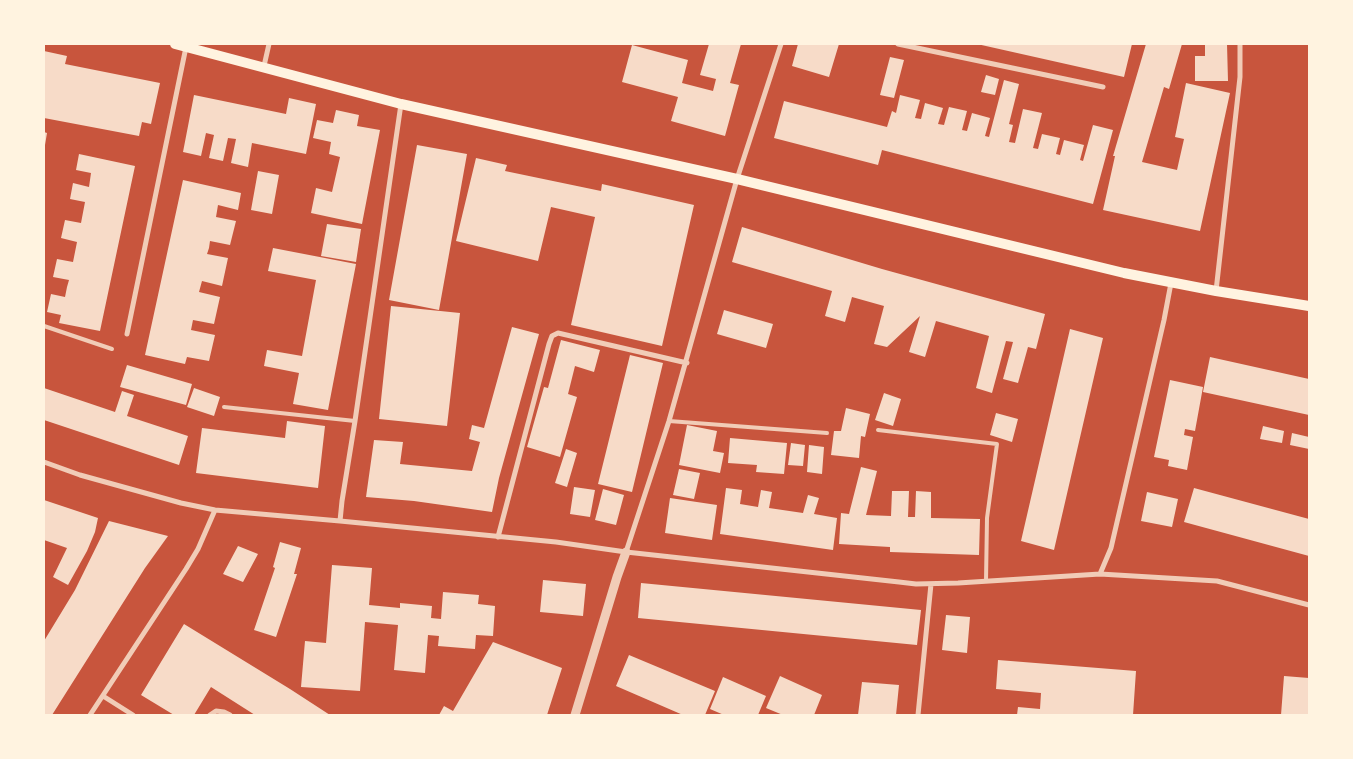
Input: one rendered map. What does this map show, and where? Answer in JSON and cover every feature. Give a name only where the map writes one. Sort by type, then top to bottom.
[{"type":"main road","points":[[181,45],[401,104],[737,179],[1171,284],[1309,306]]},
{"type":"street","points":[[264,66],[269,44]]},
{"type":"street","points":[[575,715],[617,578],[687,363],[737,179],[781,44]]},
{"type":"street","points":[[898,44],[1103,87]]},
{"type":"street","points":[[1216,291],[1240,77],[1240,44]]},
{"type":"street","points":[[127,334],[181,45]]},
{"type":"street","points":[[340,521],[401,104]]},
{"type":"street","points":[[1100,574],[1111,548],[1171,284]]},
{"type":"street","points":[[498,537],[548,344],[552,336],[558,333],[687,363]]},
{"type":"street","points":[[44,462],[80,475],[181,503],[215,510],[556,542],[626,552],[899,582],[931,584],[1100,574],[1216,581],[1309,605]]},
{"type":"street","points":[[90,715],[198,549],[215,510]]},
{"type":"street","points":[[918,715],[931,584]]},
{"type":"street","points":[[103,696],[133,715]]},
{"type":"street","points":[[210,715],[216,711],[230,715]]},
{"type":"lane","points":[[44,326],[112,349]]},
{"type":"lane","points":[[224,407],[355,421]]},
{"type":"lane","points":[[669,421],[827,433]]},
{"type":"lane","points":[[878,430],[996,444],[987,518],[986,581]]},
{"type":"building","points":[[709,44],[741,44],[730,83],[739,85],[725,136],[671,121],[678,97],[622,82],[632,45],[688,60],[682,83],[713,91],[716,79],[700,75]]},
{"type":"building","points":[[798,44],[839,44],[829,77],[792,66]]},
{"type":"building","points":[[977,44],[1132,44],[1124,77]]},
{"type":"building","points":[[1146,44],[1182,44],[1169,89],[1164,87],[1142,162],[1177,170],[1184,139],[1175,137],[1186,83],[1230,93],[1200,231],[1103,210],[1115,156],[1113,156]]},
{"type":"building","points":[[1205,44],[1227,44],[1228,81],[1195,81],[1195,56],[1205,56]]},
{"type":"building","points":[[44,51],[67,56],[65,64],[160,83],[151,124],[142,122],[139,136],[44,118]]},
{"type":"building","points":[[890,57],[904,60],[894,98],[880,95]]},
{"type":"building","points":[[986,75],[999,79],[995,95],[981,92]]},
{"type":"building","points":[[1004,80],[1019,84],[1009,124],[1013,125],[1009,142],[1015,143],[1023,109],[1042,113],[1033,148],[1038,149],[1042,134],[1060,138],[1056,154],[1060,155],[1064,140],[1084,145],[1080,160],[1083,161],[1093,125],[1113,130],[1093,204],[882,150],[878,165],[774,138],[784,101],[887,127],[892,111],[896,113],[900,95],[920,100],[915,118],[921,119],[925,103],[943,108],[938,124],[944,125],[949,107],[967,111],[962,130],[967,131],[972,113],[990,118],[985,136],[989,137]]},
{"type":"building","points":[[194,95],[286,114],[289,98],[316,104],[306,154],[252,143],[248,167],[231,163],[236,139],[228,138],[223,161],[209,158],[214,135],[206,133],[201,156],[183,152]]},
{"type":"building","points":[[336,110],[359,115],[357,126],[380,130],[362,224],[311,213],[316,188],[332,192],[340,157],[329,154],[331,142],[313,138],[317,120],[333,123]]},
{"type":"building","points":[[44,132],[47,133],[45,145],[44,145]]},
{"type":"building","points":[[417,145],[467,154],[439,310],[389,300]]},
{"type":"building","points":[[79,154],[135,166],[100,331],[59,323],[61,315],[47,312],[51,294],[65,297],[69,280],[53,277],[57,259],[73,262],[77,242],[61,238],[65,220],[81,223],[85,202],[70,199],[73,183],[89,187],[91,173],[76,170]]},
{"type":"building","points":[[476,158],[507,165],[505,171],[601,191],[602,184],[694,205],[662,346],[571,325],[595,217],[551,207],[538,261],[456,241]]},
{"type":"building","points":[[258,171],[279,175],[272,214],[251,210]]},
{"type":"building","points":[[183,180],[241,193],[238,210],[218,205],[216,217],[236,221],[230,245],[210,241],[207,254],[228,258],[222,286],[202,281],[199,292],[220,297],[214,324],[193,320],[191,330],[215,335],[209,361],[187,357],[185,364],[145,355]]},
{"type":"building","points":[[327,224],[361,229],[356,262],[321,256]]},
{"type":"building","points":[[742,227],[882,269],[1045,314],[1036,349],[1028,347],[1018,383],[1003,379],[1013,342],[1006,341],[992,393],[976,388],[989,336],[936,321],[925,357],[909,352],[920,316],[887,347],[874,344],[884,306],[852,297],[845,322],[825,316],[832,291],[732,262]]},
{"type":"building","points":[[273,248],[356,264],[328,410],[293,404],[299,373],[264,366],[267,350],[302,356],[316,280],[268,271]]},
{"type":"building","points":[[391,306],[460,313],[447,426],[379,419]]},
{"type":"building","points":[[724,310],[773,324],[766,348],[717,334]]},
{"type":"building","points":[[512,327],[539,334],[499,478],[492,512],[414,501],[366,497],[374,440],[403,442],[400,464],[472,471],[480,442],[469,439],[472,425],[484,428]]},
{"type":"building","points":[[1070,329],[1103,338],[1054,550],[1021,541]]},
{"type":"building","points":[[561,340],[600,350],[594,372],[575,366],[568,394],[577,397],[560,457],[527,447],[544,387],[548,388]]},
{"type":"building","points":[[630,355],[663,363],[632,492],[598,484]]},
{"type":"building","points":[[1210,357],[1309,379],[1309,415],[1203,392]]},
{"type":"building","points":[[127,365],[192,384],[186,405],[120,387]]},
{"type":"building","points":[[1170,380],[1203,387],[1195,431],[1185,429],[1184,435],[1193,437],[1187,470],[1168,466],[1169,460],[1154,457]]},
{"type":"building","points":[[44,388],[115,412],[122,391],[134,395],[127,416],[188,436],[179,465],[44,420]]},
{"type":"building","points":[[194,388],[220,397],[214,416],[187,407]]},
{"type":"building","points":[[884,393],[901,399],[893,426],[875,420]]},
{"type":"building","points":[[846,408],[870,414],[865,437],[861,436],[859,458],[831,455],[834,431],[841,431]]},
{"type":"building","points":[[996,413],[1018,419],[1012,442],[990,435]]},
{"type":"building","points":[[287,421],[325,426],[318,488],[196,473],[202,428],[285,438]]},
{"type":"building","points":[[687,425],[717,431],[713,451],[724,453],[720,473],[679,465]]},
{"type":"building","points":[[1263,426],[1284,431],[1282,443],[1260,439]]},
{"type":"building","points":[[1292,433],[1309,437],[1309,449],[1290,445]]},
{"type":"building","points":[[730,438],[787,443],[784,474],[756,472],[757,465],[728,463]]},
{"type":"building","points":[[791,443],[805,445],[803,466],[788,465]]},
{"type":"building","points":[[809,445],[824,447],[822,474],[807,472]]},
{"type":"building","points":[[566,449],[577,453],[567,487],[555,483]]},
{"type":"building","points":[[861,467],[877,471],[866,515],[891,516],[892,491],[909,491],[908,517],[915,517],[916,491],[931,492],[931,518],[980,519],[979,555],[890,552],[890,547],[839,544],[841,513],[849,514]]},
{"type":"building","points":[[679,469],[700,473],[694,499],[673,495]]},
{"type":"building","points":[[574,487],[595,490],[590,517],[570,514]]},
{"type":"building","points":[[726,488],[742,490],[740,504],[758,507],[761,490],[772,492],[769,508],[803,513],[808,495],[819,498],[814,514],[837,518],[833,550],[720,534]]},
{"type":"building","points":[[1194,488],[1309,519],[1309,556],[1184,522]]},
{"type":"building","points":[[603,489],[624,495],[616,525],[595,520]]},
{"type":"building","points":[[1147,492],[1178,499],[1172,527],[1141,521]]},
{"type":"building","points":[[670,498],[717,505],[712,540],[665,533]]},
{"type":"building","points":[[44,500],[98,518],[95,532],[87,551],[68,585],[53,577],[67,548],[44,540]]},
{"type":"building","points":[[109,521],[168,536],[145,568],[52,715],[44,715],[44,641],[75,590]]},
{"type":"building","points":[[280,542],[301,548],[294,574],[297,574],[276,637],[254,630],[275,568],[273,567]]},
{"type":"building","points":[[238,546],[258,554],[243,582],[223,574]]},
{"type":"building","points":[[332,565],[372,568],[369,605],[400,608],[400,603],[432,606],[431,618],[441,619],[443,592],[479,595],[478,604],[495,606],[493,636],[476,635],[475,649],[438,646],[439,636],[428,635],[425,673],[394,670],[398,625],[365,622],[360,691],[301,687],[305,641],[326,643]]},
{"type":"building","points":[[543,580],[586,584],[583,616],[540,612]]},
{"type":"building","points":[[641,583],[921,610],[917,645],[638,618]]},
{"type":"building","points":[[946,615],[970,617],[967,653],[942,650]]},
{"type":"building","points":[[184,624],[330,715],[255,715],[211,687],[194,715],[174,715],[141,695]]},
{"type":"building","points":[[493,642],[562,668],[547,715],[439,715],[444,706],[453,711]]},
{"type":"building","points":[[629,655],[715,691],[705,715],[683,715],[616,686]]},
{"type":"building","points":[[998,660],[1136,671],[1133,715],[1017,715],[1018,707],[1040,709],[1041,693],[996,689]]},
{"type":"building","points":[[780,676],[822,695],[814,715],[783,715],[766,708]]},
{"type":"building","points":[[1284,676],[1309,678],[1309,715],[1281,715]]},
{"type":"building","points":[[723,677],[766,696],[758,715],[724,715],[710,709]]},
{"type":"building","points":[[862,682],[899,685],[896,715],[858,715]]}]
